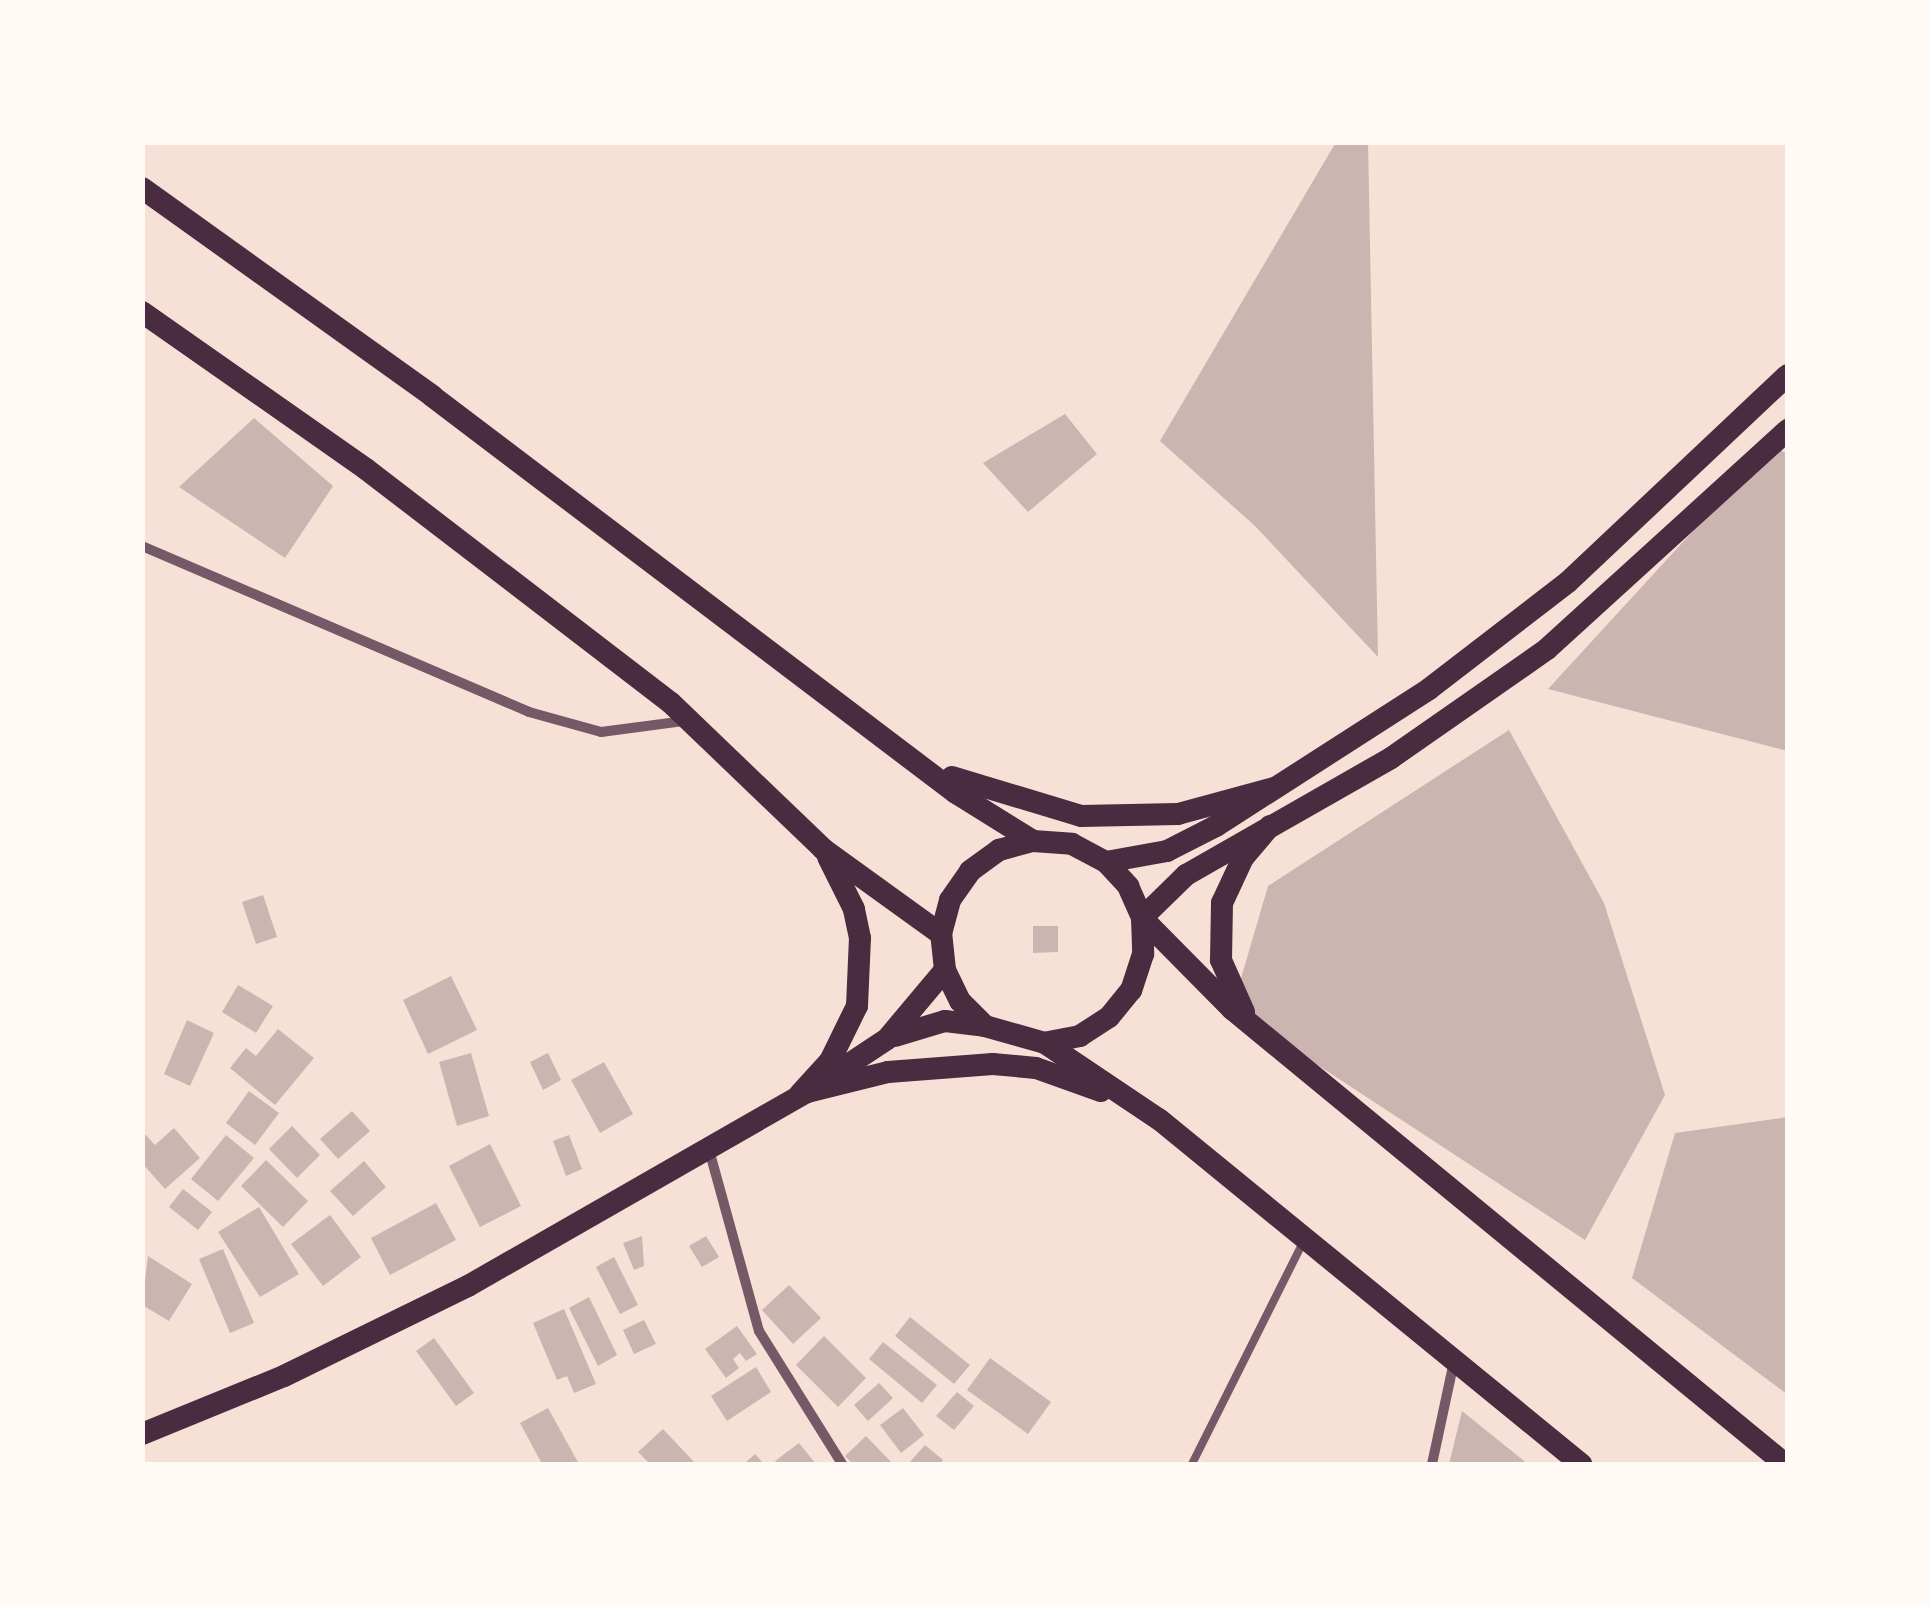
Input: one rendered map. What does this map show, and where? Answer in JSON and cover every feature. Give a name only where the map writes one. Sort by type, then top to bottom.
[{"type":"main road","points":[[142,188],[432,396],[902,752],[1032,840]]},
{"type":"main road","points":[[142,312],[366,470],[690,720],[823,849],[941,934]]},
{"type":"main road","points":[[1106,862],[1167,851],[1274,788],[1428,688],[1542,603],[1788,376]]},
{"type":"main road","points":[[1045,1044],[1080,1036],[1109,1018],[1131,990],[1143,954],[1142,918],[1186,875],[1390,758],[1547,649],[1788,430]]},
{"type":"main road","points":[[902,752],[988,792],[1081,816],[1178,814],[1274,788]]},
{"type":"main road","points":[[1254,1028],[1221,960],[1222,903],[1243,858],[1270,826]]},
{"type":"main road","points":[[985,1026],[960,1001],[945,970],[941,934],[950,900],[970,871],[998,850],[1032,840],[1072,844],[1106,862],[1128,886],[1142,918],[1254,1028],[1784,1464]]},
{"type":"main road","points":[[802,1095],[846,1035],[861,972],[854,909],[823,849]]},
{"type":"main road","points":[[887,1039],[945,970]]},
{"type":"main road","points":[[142,1434],[284,1376],[468,1286],[708,1145],[802,1095],[887,1039],[945,1021],[985,1026],[1045,1044],[1182,1137],[1581,1464]]},
{"type":"main road","points":[[802,1095],[938,1066],[1036,1068],[1082,1082],[1182,1137]]},
{"type":"street","points":[[142,546],[529,712],[602,732],[690,720]]},
{"type":"street","points":[[708,1145],[759,1331],[842,1464]]},
{"type":"street","points":[[1432,1464],[1454,1360]]},
{"type":"lane","points":[[1192,1464],[1306,1236]]},
{"type":"building","points":[[1336,142],[1368,142],[1378,657],[1255,526],[1160,441]]},
{"type":"building","points":[[1065,414],[1097,454],[1028,512],[983,463]]},
{"type":"building","points":[[254,418],[333,486],[285,558],[179,487]]},
{"type":"building","points":[[1771,446],[1788,454],[1788,751],[1548,689]]},
{"type":"building","points":[[1509,730],[1604,903],[1665,1095],[1585,1240],[1232,1009],[1268,886]]},
{"type":"building","points":[[263,895],[277,937],[256,944],[242,902]]},
{"type":"building","points":[[1033,926],[1058,926],[1058,952],[1033,953]]},
{"type":"building","points":[[451,976],[477,1030],[428,1054],[403,1000]]},
{"type":"building","points":[[238,985],[273,1006],[256,1033],[222,1012]]},
{"type":"building","points":[[187,1020],[214,1033],[190,1086],[164,1074]]},
{"type":"building","points":[[278,1029],[314,1058],[275,1105],[230,1068],[246,1048],[256,1056]]},
{"type":"building","points":[[471,1053],[489,1116],[457,1126],[439,1062]]},
{"type":"building","points":[[548,1053],[561,1080],[543,1090],[530,1062]]},
{"type":"building","points":[[604,1062],[633,1114],[600,1133],[571,1080]]},
{"type":"building","points":[[249,1091],[279,1113],[255,1145],[226,1123]]},
{"type":"building","points":[[352,1111],[370,1131],[338,1159],[320,1139]]},
{"type":"building","points":[[1788,1117],[1788,1395],[1632,1278],[1675,1133]]},
{"type":"building","points":[[292,1126],[320,1155],[297,1178],[269,1149]]},
{"type":"building","points":[[174,1128],[200,1158],[165,1189],[142,1163],[142,1131],[155,1145]]},
{"type":"building","points":[[226,1135],[254,1158],[218,1201],[191,1179]]},
{"type":"building","points":[[569,1135],[582,1169],[566,1176],[553,1141]]},
{"type":"building","points":[[490,1144],[521,1206],[480,1227],[449,1166]]},
{"type":"building","points":[[266,1160],[308,1201],[283,1227],[241,1186]]},
{"type":"building","points":[[364,1161],[386,1187],[353,1216],[330,1191]]},
{"type":"building","points":[[183,1189],[212,1212],[198,1230],[169,1207]]},
{"type":"building","points":[[436,1203],[456,1240],[390,1275],[371,1238]]},
{"type":"building","points":[[259,1207],[299,1274],[260,1297],[218,1232]]},
{"type":"building","points":[[330,1215],[361,1257],[323,1286],[291,1244]]},
{"type":"building","points":[[642,1236],[644,1266],[634,1270],[623,1243]]},
{"type":"building","points":[[706,1236],[719,1257],[702,1267],[689,1246]]},
{"type":"building","points":[[223,1249],[254,1323],[230,1333],[199,1259]]},
{"type":"building","points":[[148,1256],[192,1284],[169,1321],[142,1305]]},
{"type":"building","points":[[614,1257],[638,1305],[620,1314],[596,1267]]},
{"type":"building","points":[[789,1285],[821,1318],[793,1344],[762,1310]]},
{"type":"building","points":[[589,1297],[617,1355],[598,1366],[569,1308]]},
{"type":"building","points":[[564,1309],[596,1384],[574,1393],[567,1376],[557,1380],[533,1323]]},
{"type":"building","points":[[910,1317],[970,1365],[954,1384],[895,1336]]},
{"type":"building","points":[[644,1320],[656,1344],[634,1354],[623,1330]]},
{"type":"building","points":[[737,1326],[757,1354],[746,1361],[740,1353],[733,1359],[739,1368],[726,1378],[705,1349]]},
{"type":"building","points":[[824,1336],[866,1378],[838,1407],[796,1365]]},
{"type":"building","points":[[434,1338],[474,1393],[456,1406],[416,1351]]},
{"type":"building","points":[[883,1342],[937,1385],[922,1403],[869,1359]]},
{"type":"building","points":[[990,1358],[1051,1402],[1028,1434],[967,1390]]},
{"type":"building","points":[[756,1367],[771,1392],[727,1421],[711,1396]]},
{"type":"building","points":[[879,1383],[893,1398],[868,1421],[854,1405]]},
{"type":"building","points":[[957,1392],[974,1406],[954,1430],[936,1416]]},
{"type":"building","points":[[548,1408],[579,1464],[542,1464],[520,1423]]},
{"type":"building","points":[[903,1408],[924,1435],[901,1453],[880,1425]]},
{"type":"building","points":[[1462,1411],[1528,1464],[1449,1464]]},
{"type":"building","points":[[663,1429],[696,1464],[650,1464],[638,1452]]},
{"type":"building","points":[[866,1436],[893,1464],[853,1464],[845,1456]]},
{"type":"building","points":[[799,1443],[816,1464],[777,1464],[775,1461]]},
{"type":"building","points":[[925,1445],[943,1460],[940,1464],[909,1463]]},
{"type":"building","points":[[755,1454],[764,1464],[744,1464]]}]
